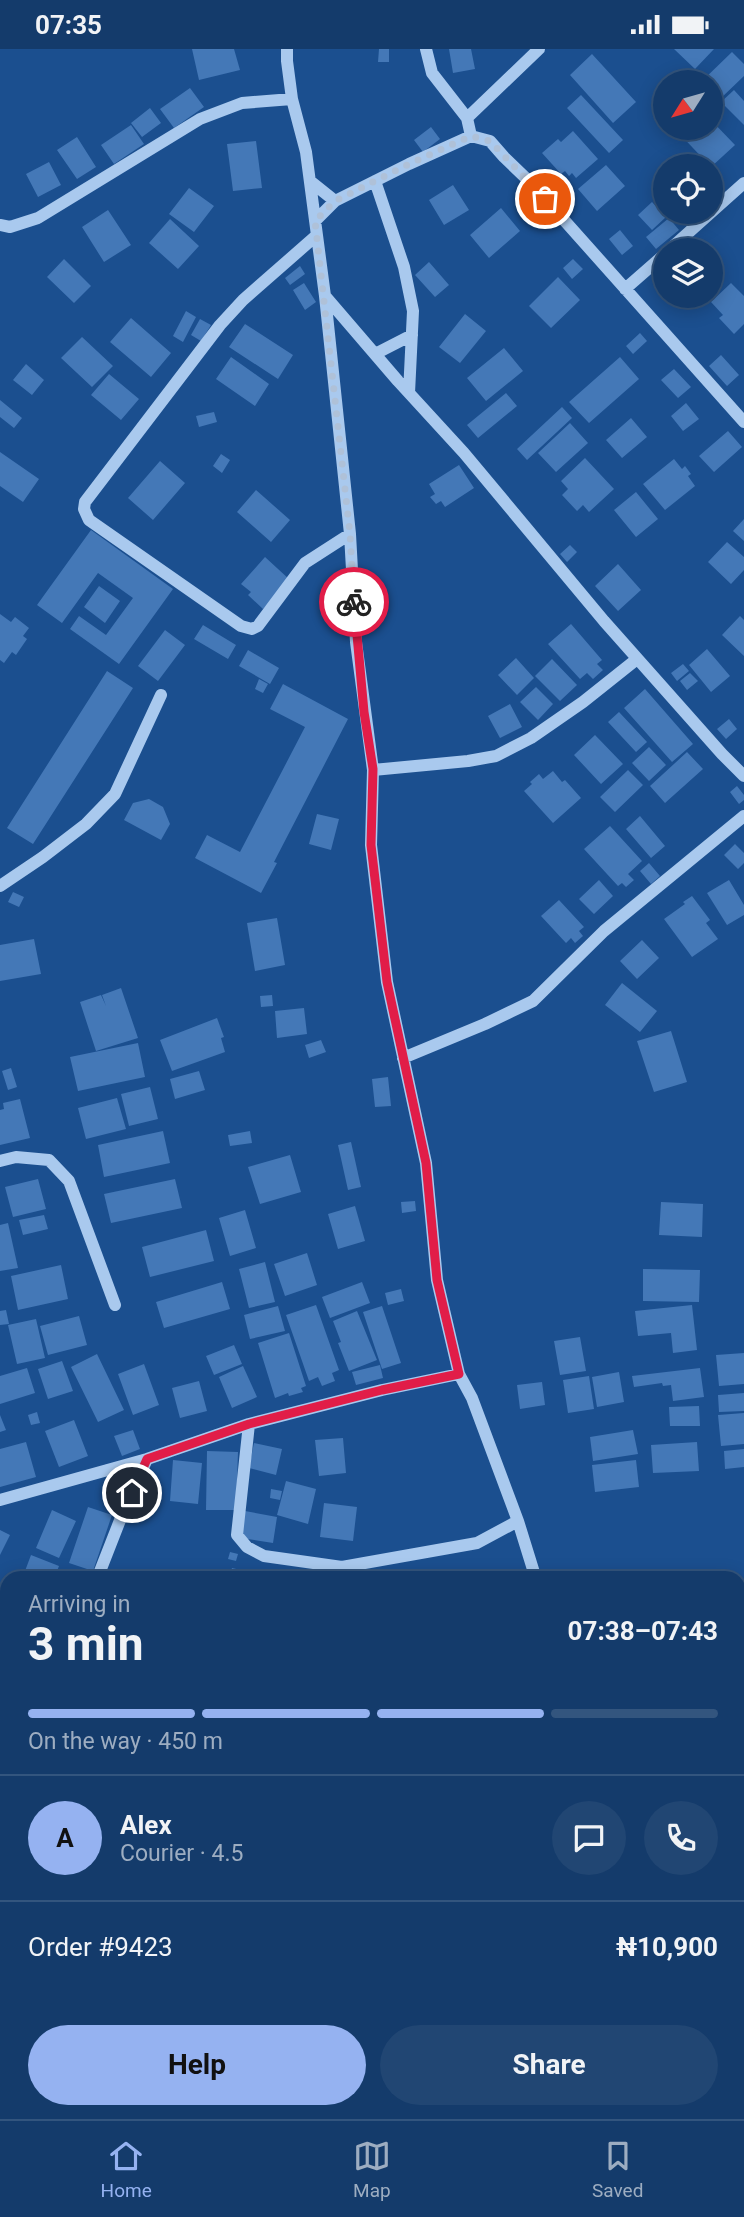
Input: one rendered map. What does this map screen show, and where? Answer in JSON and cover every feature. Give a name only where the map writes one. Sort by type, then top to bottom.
[{"type":"street","points":[[287,49],[292,99],[306,152],[310,181],[350,534],[356,642],[373,769],[371,845],[387,982],[426,1163],[437,1280],[459,1374],[472,1398],[518,1521],[534,1571]]},
{"type":"street","points":[[426,49],[432,73],[467,118],[471,136]]},
{"type":"street","points":[[467,118],[540,49]]},
{"type":"street","points":[[0,225],[10,227],[38,218],[200,119],[242,103],[292,99]]},
{"type":"street","points":[[315,221],[335,201],[471,136],[490,141],[531,183],[744,422]]},
{"type":"street","points":[[310,181],[335,201]]},
{"type":"street","points":[[375,181],[404,267],[413,311],[409,393]]},
{"type":"street","points":[[683,238],[744,183]]},
{"type":"street","points":[[317,236],[243,300],[220,325],[85,502],[84,509],[89,520],[241,627],[252,629],[258,626],[305,563],[350,534]]},
{"type":"street","points":[[625,289],[653,264]]},
{"type":"street","points":[[324,296],[464,453],[637,659],[744,776]]},
{"type":"street","points":[[375,354],[412,335]]},
{"type":"street","points":[[373,769],[496,756],[531,738],[562,717],[637,659]]},
{"type":"street","points":[[0,886],[86,824],[115,794],[161,695]]},
{"type":"street","points":[[403,1058],[533,1001],[604,931],[744,816]]},
{"type":"street","points":[[0,1161],[16,1157],[49,1160],[69,1181],[115,1305]]},
{"type":"street","points":[[0,1500],[147,1459],[249,1424],[382,1390],[459,1374]]},
{"type":"street","points":[[249,1424],[237,1535],[247,1547],[264,1556],[342,1567],[477,1543],[518,1521]]},
{"type":"street","points":[[100,1571],[147,1459]]},
{"type":"building","points":[[192,49],[234,49],[240,70],[199,80]]},
{"type":"building","points":[[379,49],[389,49],[389,62],[378,62]]},
{"type":"building","points":[[449,49],[471,49],[475,69],[453,73]]},
{"type":"building","points":[[674,49],[714,49],[695,69]]},
{"type":"building","points":[[732,52],[744,64],[744,76],[723,96],[723,70],[713,70]]},
{"type":"building","points":[[592,54],[636,102],[613,123],[570,75]]},
{"type":"building","points":[[190,88],[204,107],[174,128],[160,109]]},
{"type":"building","points":[[734,90],[744,101],[744,125],[723,104],[723,100]]},
{"type":"building","points":[[581,95],[623,140],[609,153],[567,108]]},
{"type":"building","points":[[150,108],[161,123],[142,137],[131,123]]},
{"type":"building","points":[[131,125],[144,144],[114,164],[101,145]]},
{"type":"building","points":[[431,127],[440,139],[423,152],[414,140]]},
{"type":"building","points":[[573,131],[598,159],[576,178],[565,171],[561,174],[542,153],[558,139],[561,142]]},
{"type":"building","points":[[723,133],[735,145],[723,156],[699,154],[685,140],[723,140]]},
{"type":"building","points":[[77,137],[96,167],[77,179],[57,150]]},
{"type":"building","points":[[256,141],[262,188],[233,191],[227,144]]},
{"type":"building","points":[[49,162],[61,185],[38,197],[26,174]]},
{"type":"building","points":[[606,165],[625,186],[597,211],[578,189]]},
{"type":"building","points":[[453,185],[469,210],[444,225],[429,200]]},
{"type":"building","points":[[189,188],[214,206],[194,232],[169,214]]},
{"type":"building","points":[[652,202],[653,224],[658,224],[652,230],[638,215]]},
{"type":"building","points":[[501,208],[520,231],[489,258],[470,235]]},
{"type":"building","points":[[108,210],[131,245],[104,262],[82,227]]},
{"type":"building","points":[[170,219],[199,246],[178,269],[149,243]]},
{"type":"building","points":[[662,224],[674,224],[679,230],[669,238],[653,238],[653,245],[646,237]]},
{"type":"building","points":[[620,230],[633,246],[622,255],[609,239]]},
{"type":"building","points":[[64,259],[91,286],[74,303],[47,277]]},
{"type":"building","points":[[573,259],[583,269],[572,279],[563,268]]},
{"type":"building","points":[[429,262],[449,285],[435,297],[415,275]]},
{"type":"building","points":[[300,266],[305,274],[290,285],[285,278]]},
{"type":"building","points":[[558,277],[580,300],[551,328],[529,306]]},
{"type":"building","points":[[304,283],[316,302],[305,310],[293,290]]},
{"type":"building","points":[[731,283],[744,296],[744,324],[734,334],[719,318],[723,315],[717,308],[723,308],[723,291]]},
{"type":"building","points":[[186,311],[196,317],[183,342],[173,336]]},
{"type":"building","points":[[465,314],[486,331],[460,363],[439,347]]},
{"type":"building","points":[[131,318],[171,353],[151,377],[110,342]]},
{"type":"building","points":[[200,319],[211,325],[201,341],[191,335]]},
{"type":"building","points":[[245,324],[293,355],[278,379],[229,347]]},
{"type":"building","points":[[640,333],[647,341],[633,354],[626,346]]},
{"type":"building","points":[[82,337],[113,366],[92,387],[61,358]]},
{"type":"building","points":[[504,348],[523,371],[486,401],[467,378]]},
{"type":"building","points":[[721,355],[739,375],[727,386],[709,366]]},
{"type":"building","points":[[231,357],[269,384],[255,406],[216,379]]},
{"type":"building","points":[[620,357],[639,379],[589,423],[569,402]]},
{"type":"building","points":[[26,364],[44,380],[32,395],[13,380]]},
{"type":"building","points":[[674,369],[691,387],[678,398],[661,380]]},
{"type":"building","points":[[109,374],[139,399],[121,420],[91,395]]},
{"type":"building","points":[[506,393],[517,406],[478,438],[467,425]]},
{"type":"building","points":[[0,400],[22,418],[14,428],[0,417]]},
{"type":"building","points":[[686,403],[699,419],[683,431],[671,416]]},
{"type":"building","points":[[562,407],[572,418],[527,460],[517,449]]},
{"type":"building","points":[[214,412],[217,422],[199,427],[196,416]]},
{"type":"building","points":[[631,418],[647,437],[622,458],[606,440]]},
{"type":"building","points":[[570,423],[588,443],[556,472],[538,453]]},
{"type":"building","points":[[728,431],[742,447],[714,472],[699,456]]},
{"type":"building","points":[[0,452],[39,479],[23,502],[0,486]]},
{"type":"building","points":[[221,454],[230,460],[222,473],[213,466]]},
{"type":"building","points":[[585,458],[614,489],[589,512],[583,505],[577,511],[562,495],[568,489],[561,481]]},
{"type":"building","points":[[674,459],[682,469],[685,466],[695,486],[665,510],[643,484]]},
{"type":"building","points":[[160,461],[185,483],[153,520],[128,498]]},
{"type":"building","points":[[459,465],[474,488],[445,507],[441,501],[436,504],[430,497],[435,494],[429,484]]},
{"type":"building","points":[[256,490],[290,520],[271,542],[237,512]]},
{"type":"building","points":[[636,492],[658,519],[636,537],[614,510]]},
{"type":"building","points":[[744,519],[744,541],[733,531]]},
{"type":"building","points":[[91,530],[173,589],[119,664],[70,629],[79,616],[106,635],[133,598],[98,573],[62,623],[37,605]]},
{"type":"building","points":[[727,542],[744,557],[744,570],[731,584],[708,562]]},
{"type":"building","points":[[570,545],[577,552],[567,562],[560,554]]},
{"type":"building","points":[[265,557],[290,580],[263,609],[248,595],[251,592],[241,584]]},
{"type":"building","points":[[618,564],[641,590],[618,611],[595,586]]},
{"type":"building","points":[[99,586],[120,601],[105,623],[84,607]]},
{"type":"building","points":[[0,614],[11,622],[15,617],[29,628],[23,636],[27,639],[16,655],[12,652],[4,663],[0,660]]},
{"type":"building","points":[[740,616],[744,620],[744,656],[722,635]]},
{"type":"building","points":[[571,624],[602,660],[597,664],[603,670],[593,679],[587,673],[580,679],[548,644]]},
{"type":"building","points":[[203,625],[236,645],[228,659],[194,639]]},
{"type":"building","points":[[165,630],[185,645],[158,681],[138,666]]},
{"type":"building","points":[[707,649],[730,676],[711,692],[689,665]]},
{"type":"building","points":[[248,650],[279,668],[270,684],[239,666]]},
{"type":"building","points":[[516,658],[534,678],[517,695],[498,675]]},
{"type":"building","points":[[552,659],[577,685],[560,701],[535,676]]},
{"type":"building","points":[[683,664],[689,671],[677,681],[671,673]]},
{"type":"building","points":[[107,671],[133,688],[33,844],[7,828]]},
{"type":"building","points":[[690,673],[698,681],[687,690],[680,681]]},
{"type":"building","points":[[259,679],[268,684],[263,693],[255,689]]},
{"type":"building","points":[[283,684],[348,719],[274,862],[277,863],[261,893],[195,858],[207,835],[240,852],[305,727],[270,709]]},
{"type":"building","points":[[536,687],[553,704],[538,720],[520,702]]},
{"type":"building","points":[[645,689],[693,744],[672,762],[624,708]]},
{"type":"building","points":[[510,704],[522,727],[500,738],[488,716]]},
{"type":"building","points":[[619,712],[647,742],[636,752],[608,722]]},
{"type":"building","points":[[729,719],[737,729],[726,739],[717,729]]},
{"type":"building","points":[[595,735],[623,764],[601,784],[574,755]]},
{"type":"building","points":[[649,747],[666,765],[649,781],[632,763]]},
{"type":"building","points":[[687,752],[703,769],[665,803],[650,786]]},
{"type":"building","points":[[628,770],[643,785],[615,812],[600,797]]},
{"type":"building","points":[[553,771],[581,798],[553,823],[524,791],[539,774],[543,779]]},
{"type":"building","points":[[737,786],[744,795],[744,800],[739,804],[730,792]]},
{"type":"building","points":[[149,799],[163,807],[170,824],[161,840],[124,820],[133,803]]},
{"type":"building","points":[[317,814],[339,819],[331,850],[309,844]]},
{"type":"building","points":[[640,816],[665,846],[651,858],[626,829]]},
{"type":"building","points":[[610,826],[642,861],[628,874],[634,880],[626,887],[622,883],[618,886],[584,849]]},
{"type":"building","points":[[735,844],[744,853],[744,863],[738,869],[724,855]]},
{"type":"building","points":[[649,863],[660,876],[651,884],[640,871]]},
{"type":"building","points":[[599,880],[613,896],[594,914],[579,899]]},
{"type":"building","points":[[729,880],[744,905],[744,915],[727,925],[707,893]]},
{"type":"building","points":[[13,892],[24,897],[19,907],[8,902]]},
{"type":"building","points":[[692,896],[710,920],[706,923],[718,939],[692,957],[664,919]]},
{"type":"building","points":[[559,900],[584,927],[579,931],[583,936],[575,943],[571,938],[566,943],[541,916]]},
{"type":"building","points":[[277,918],[285,965],[255,971],[247,923]]},
{"type":"building","points":[[34,939],[41,974],[0,981],[0,945]]},
{"type":"building","points":[[642,940],[659,958],[637,979],[620,961]]},
{"type":"building","points":[[622,983],[657,1011],[640,1032],[605,1005]]},
{"type":"building","points":[[121,988],[138,1038],[96,1051],[80,1002],[101,995],[106,1006],[102,995]]},
{"type":"building","points":[[272,995],[273,1006],[261,1007],[260,996]]},
{"type":"building","points":[[304,1008],[307,1034],[277,1038],[275,1011]]},
{"type":"building","points":[[217,1018],[224,1037],[221,1038],[225,1052],[172,1071],[160,1040]]},
{"type":"building","points":[[671,1031],[687,1082],[654,1092],[637,1041]]},
{"type":"building","points":[[321,1040],[326,1052],[309,1058],[305,1045]]},
{"type":"building","points":[[138,1043],[145,1077],[78,1091],[70,1057]]},
{"type":"building","points":[[11,1068],[17,1087],[8,1090],[2,1071]]},
{"type":"building","points":[[199,1071],[205,1090],[175,1099],[170,1079]]},
{"type":"building","points":[[388,1077],[391,1106],[375,1107],[372,1079]]},
{"type":"building","points":[[150,1087],[158,1119],[129,1126],[121,1094]]},
{"type":"building","points":[[117,1098],[126,1129],[86,1139],[78,1108]]},
{"type":"building","points":[[20,1099],[30,1138],[0,1145],[0,1110],[4,1109],[3,1103]]},
{"type":"building","points":[[163,1131],[170,1163],[104,1177],[98,1145]]},
{"type":"building","points":[[250,1131],[252,1143],[230,1146],[228,1135]]},
{"type":"building","points":[[351,1142],[361,1187],[348,1190],[338,1145]]},
{"type":"building","points":[[290,1155],[301,1192],[260,1204],[248,1167]]},
{"type":"building","points":[[38,1179],[46,1209],[13,1217],[5,1187]]},
{"type":"building","points":[[175,1179],[182,1208],[111,1223],[104,1194]]},
{"type":"building","points":[[415,1201],[416,1211],[402,1213],[401,1202]]},
{"type":"building","points":[[661,1202],[703,1204],[702,1237],[659,1235]]},
{"type":"building","points":[[355,1206],[365,1241],[338,1249],[328,1214]]},
{"type":"building","points":[[245,1210],[256,1248],[230,1256],[219,1218]]},
{"type":"building","points":[[44,1215],[48,1229],[23,1235],[19,1220]]},
{"type":"building","points":[[8,1223],[18,1268],[0,1271],[0,1225]]},
{"type":"building","points":[[206,1230],[214,1261],[150,1277],[142,1247]]},
{"type":"building","points":[[307,1253],[317,1285],[285,1296],[274,1264]]},
{"type":"building","points":[[265,1262],[275,1302],[249,1308],[239,1269]]},
{"type":"building","points":[[61,1265],[68,1299],[18,1310],[11,1276]]},
{"type":"building","points":[[643,1269],[700,1270],[699,1302],[643,1301]]},
{"type":"building","points":[[222,1282],[230,1309],[164,1328],[156,1302]]},
{"type":"building","points":[[362,1282],[370,1303],[330,1318],[322,1297]]},
{"type":"building","points":[[401,1289],[404,1301],[388,1305],[385,1293]]},
{"type":"building","points":[[316,1305],[339,1370],[332,1373],[335,1381],[322,1386],[318,1377],[309,1381],[286,1315]]},
{"type":"building","points":[[692,1305],[697,1350],[673,1353],[671,1333],[638,1336],[635,1311]]},
{"type":"building","points":[[278,1306],[285,1331],[250,1339],[244,1315]]},
{"type":"building","points":[[382,1306],[401,1363],[382,1369],[363,1312]]},
{"type":"building","points":[[6,1310],[9,1324],[0,1325],[0,1311]]},
{"type":"building","points":[[357,1311],[377,1360],[349,1371],[333,1321]]},
{"type":"building","points":[[79,1316],[87,1345],[48,1355],[40,1326]]},
{"type":"building","points":[[36,1319],[45,1358],[17,1364],[8,1325]]},
{"type":"building","points":[[289,1333],[306,1386],[301,1388],[303,1392],[289,1396],[288,1393],[275,1398],[258,1343]]},
{"type":"building","points":[[580,1337],[586,1371],[560,1375],[554,1341]]},
{"type":"building","points":[[234,1345],[242,1364],[214,1375],[206,1356]]},
{"type":"building","points":[[744,1353],[744,1384],[719,1386],[716,1355]]},
{"type":"building","points":[[97,1354],[124,1410],[98,1422],[71,1367]]},
{"type":"building","points":[[62,1361],[73,1391],[48,1399],[38,1369]]},
{"type":"building","points":[[144,1364],[159,1405],[133,1415],[118,1374]]},
{"type":"building","points":[[380,1365],[383,1378],[356,1385],[352,1372]]},
{"type":"building","points":[[243,1366],[257,1397],[232,1408],[219,1377]]},
{"type":"building","points":[[27,1368],[35,1393],[0,1404],[0,1376]]},
{"type":"building","points":[[700,1368],[704,1397],[673,1401],[671,1385],[663,1386],[662,1383],[634,1387],[632,1376]]},
{"type":"building","points":[[619,1372],[624,1402],[597,1407],[592,1377]]},
{"type":"building","points":[[589,1376],[594,1409],[568,1413],[563,1380]]},
{"type":"building","points":[[199,1381],[207,1411],[180,1418],[172,1388]]},
{"type":"building","points":[[542,1382],[545,1405],[520,1409],[517,1385]]},
{"type":"building","points":[[744,1393],[744,1411],[719,1412],[718,1395]]},
{"type":"building","points":[[699,1406],[700,1426],[670,1426],[669,1407]]},
{"type":"building","points":[[37,1412],[40,1423],[31,1425],[28,1415]]},
{"type":"building","points":[[744,1413],[744,1444],[721,1446],[718,1415]]},
{"type":"building","points":[[0,1415],[6,1430],[0,1432]]},
{"type":"building","points":[[74,1420],[88,1456],[59,1467],[45,1431]]},
{"type":"building","points":[[133,1430],[140,1449],[122,1456],[114,1436]]},
{"type":"building","points":[[633,1430],[638,1454],[593,1461],[590,1437]]},
{"type":"building","points":[[343,1438],[346,1473],[319,1476],[315,1440]]},
{"type":"building","points":[[26,1442],[36,1477],[0,1487],[0,1449]]},
{"type":"building","points":[[697,1442],[699,1471],[653,1473],[651,1445]]},
{"type":"building","points":[[254,1443],[282,1449],[276,1475],[249,1468]]},
{"type":"building","points":[[744,1449],[744,1467],[725,1469],[724,1451]]},
{"type":"building","points":[[207,1451],[238,1452],[236,1510],[206,1510]]},
{"type":"building","points":[[173,1460],[202,1463],[198,1504],[170,1501]]},
{"type":"building","points":[[636,1460],[639,1487],[595,1492],[592,1465]]},
{"type":"building","points":[[286,1481],[316,1489],[308,1524],[277,1515]]},
{"type":"building","points":[[271,1489],[282,1491],[280,1500],[270,1498]]},
{"type":"building","points":[[324,1503],[357,1507],[353,1541],[320,1537]]},
{"type":"building","points":[[88,1507],[112,1515],[93,1571],[69,1563]]},
{"type":"building","points":[[52,1510],[76,1521],[59,1558],[36,1548]]},
{"type":"building","points":[[245,1511],[277,1517],[273,1543],[241,1538]]},
{"type":"building","points":[[0,1530],[10,1535],[0,1555]]},
{"type":"building","points":[[230,1552],[238,1554],[236,1561],[228,1559]]},
{"type":"building","points":[[31,1555],[59,1566],[57,1571],[25,1571]]},
{"type":"way so far","points":[[354,602],[350,534],[315,221],[335,201],[471,136],[490,141],[545,199]]},
{"type":"route","points":[[132,1493],[147,1459],[249,1424],[382,1390],[459,1374],[437,1280],[426,1163],[387,982],[371,845],[373,769],[356,642],[354,602]]}]
